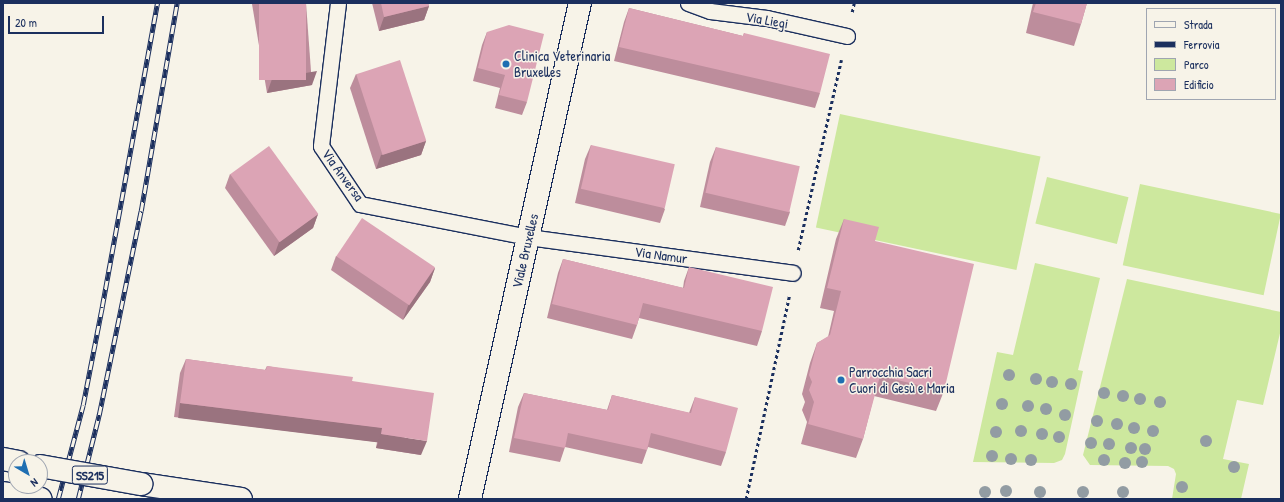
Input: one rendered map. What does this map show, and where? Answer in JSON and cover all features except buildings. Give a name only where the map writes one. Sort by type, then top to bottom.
[{"type":"street","name":"Viale Bruxelles","points":[[470,499],[580,3]]},
{"type":"street","name":"SS215","points":[[48,467],[140,484],[241,499]]},
{"type":"street","points":[[3,494],[40,499]]},
{"type":"lane","name":"Via Anversa","points":[[338,3],[321,146],[360,204],[528,237]]},
{"type":"lane","name":"Via Liegi","points":[[688,3],[710,11],[767,18],[847,36]]},
{"type":"lane","name":"Via Namur","points":[[528,237],[793,273]]},
{"type":"green space","points":[[840,114],[1041,157],[1016,270],[816,227]]},
{"type":"green space","points":[[1047,177],[1129,197],[1117,244],[1035,224]]},
{"type":"green space","points":[[1140,184],[1281,214],[1264,295],[1123,265]]},
{"type":"green space","points":[[1035,263],[1100,278],[1078,370],[1083,371],[1065,454],[1062,460],[1054,463],[973,462],[997,352],[1013,355]]},
{"type":"green space","points":[[1127,279],[1281,312],[1281,329],[1263,405],[1237,400],[1223,459],[1249,464],[1241,499],[1172,499],[1176,474],[1174,469],[1168,466],[1090,465],[1083,455]]},
{"type":"railway","points":[[58,499],[83,405],[157,3]]},
{"type":"railway","points":[[78,499],[99,415],[141,211],[177,3]]},
{"type":"place","name":"Clinica Veterinaria Bruxelles","points":[[506,64]]},
{"type":"place","name":"Parrocchia Sacri Cuori di Gesù e Maria","points":[[841,380]]}]
